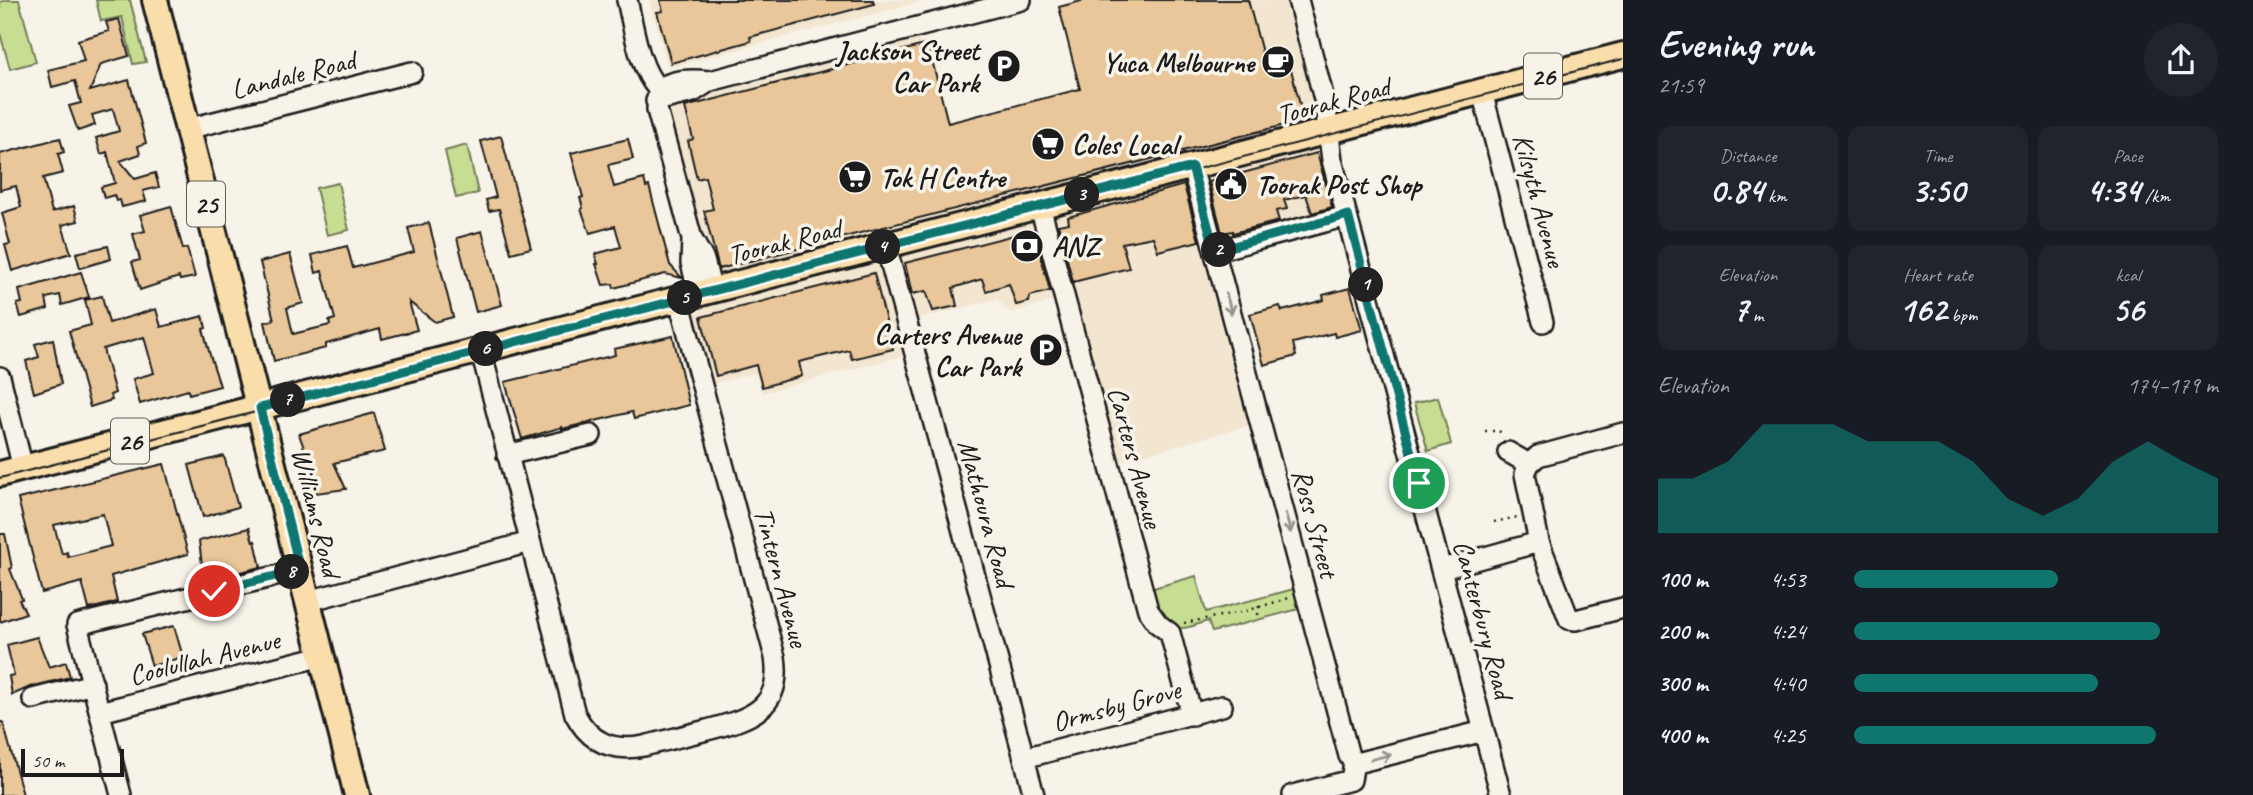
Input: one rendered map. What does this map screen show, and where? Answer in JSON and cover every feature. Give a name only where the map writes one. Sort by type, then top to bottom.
[{"type":"main road","name":"Williams Road","points":[[155,0],[357,795]]},
{"type":"main road","name":"Toorak Road","points":[[12,471],[1623,55]]},
{"type":"street","name":"Tintern Avenue","points":[[481,351],[575,714],[581,726],[597,741],[618,749],[644,746],[739,722],[753,715],[768,702],[777,679],[775,657],[696,295],[691,263],[692,239],[657,95],[644,63],[627,0]]},
{"type":"street","points":[[657,95],[693,92],[710,81],[1021,0]]},
{"type":"street","name":"Canterbury Road","points":[[1298,0],[1325,103],[1332,160],[1502,795]]},
{"type":"street","name":"Landale Road","points":[[187,129],[412,72]]},
{"type":"street","name":"Kilsyth Avenue","points":[[1482,92],[1543,322]]},
{"type":"street","name":"Ross Street","points":[[1192,167],[1345,743],[1354,762]]},
{"type":"street","name":"Carters Avenue","points":[[1040,206],[1148,610],[1158,624],[1170,633],[1192,715]]},
{"type":"street","points":[[1215,251],[1348,215]]},
{"type":"street","name":"Mathoura Road","points":[[886,246],[1034,795]]},
{"type":"street","points":[[0,377],[12,471]]},
{"type":"street","points":[[1623,433],[1538,456],[1529,464],[1525,474],[1539,542],[1564,627],[1576,620],[1623,608]]},
{"type":"street","points":[[507,455],[591,435]]},
{"type":"street","points":[[1505,443],[1529,464]]},
{"type":"street","points":[[308,601],[530,542]]},
{"type":"street","points":[[1442,569],[1539,542]]},
{"type":"street","name":"Coolullah Avenue","points":[[121,795],[77,625],[300,570]]},
{"type":"street","name":"Coolullah Avenue","points":[[100,712],[322,656]]},
{"type":"street","points":[[33,699],[93,684]]},
{"type":"street","name":"Ormsby Grove","points":[[1024,758],[1222,706]]},
{"type":"street","points":[[1293,795],[1351,780],[1354,762],[1484,731]]},
{"type":"path","points":[[1485,430],[1499,431],[1505,443]]},
{"type":"path","points":[[1494,522],[1520,517]]},
{"type":"path","points":[[1178,626],[1296,597]]},
{"type":"path","points":[[1258,615],[1259,606]]},
{"type":"shaded area","points":[[649,0],[927,0],[671,67],[668,66]]},
{"type":"shaded area","points":[[1194,0],[1298,0],[1347,216],[1215,251],[1261,422],[1108,465],[1064,298],[1010,313],[997,299],[907,322],[915,353],[763,393],[755,373],[703,386],[679,300],[699,295],[657,110],[710,81],[915,28],[949,122],[1080,89]]},
{"type":"green space","points":[[19,0],[36,62],[10,69],[0,33],[0,2]]},
{"type":"green space","points":[[96,0],[130,0],[146,62],[133,64],[122,17],[101,21]]},
{"type":"green space","points":[[467,145],[478,193],[456,198],[445,151]]},
{"type":"green space","points":[[338,183],[349,230],[327,235],[316,188]]},
{"type":"green space","points":[[1438,397],[1451,444],[1428,451],[1414,403]]},
{"type":"green space","points":[[1196,576],[1206,612],[1294,589],[1299,609],[1212,632],[1208,621],[1187,628],[1174,627],[1160,613],[1150,589]]},
{"type":"building","points":[[660,0],[873,0],[874,4],[750,37],[751,41],[671,63],[657,12],[663,11]]},
{"type":"building","points":[[1085,0],[1248,0],[1264,60],[1287,54],[1304,120],[719,269],[704,211],[713,209],[705,177],[697,179],[688,141],[693,139],[685,107],[928,44],[948,123],[1080,89],[1059,7]]},
{"type":"building","points":[[119,19],[129,56],[101,64],[90,91],[129,80],[146,143],[138,146],[140,154],[120,161],[135,179],[155,173],[159,187],[143,191],[146,201],[122,207],[120,200],[116,201],[114,195],[104,198],[101,187],[115,183],[107,152],[101,154],[96,138],[119,131],[113,109],[92,115],[95,125],[78,131],[69,106],[81,103],[75,81],[52,87],[48,70],[84,61],[78,40],[109,31],[106,22]]},
{"type":"building","points":[[501,136],[531,248],[511,253],[499,209],[489,211],[486,200],[496,197],[481,141]]},
{"type":"building","points":[[60,138],[64,152],[58,154],[63,173],[43,178],[52,212],[74,206],[78,221],[62,225],[71,253],[12,271],[5,245],[10,244],[2,213],[21,207],[16,186],[0,190],[0,154]]},
{"type":"building","points":[[628,139],[633,159],[608,165],[614,187],[644,179],[646,187],[649,186],[670,265],[682,278],[665,274],[614,288],[613,284],[603,285],[595,254],[621,247],[615,226],[590,233],[581,209],[580,198],[583,197],[571,153]]},
{"type":"building","points":[[1317,153],[1332,207],[1312,213],[1306,195],[1284,200],[1287,209],[1276,211],[1279,221],[1233,233],[1222,233],[1209,182]]},
{"type":"building","points":[[1184,185],[1199,241],[1158,251],[1153,237],[1122,243],[1129,268],[1073,282],[1058,225],[1069,223],[1068,217]]},
{"type":"building","points":[[171,206],[183,249],[187,248],[195,277],[180,280],[179,277],[140,290],[132,262],[140,260],[133,234],[145,231],[140,215]]},
{"type":"building","points":[[429,223],[453,317],[435,322],[409,302],[417,330],[382,339],[380,329],[326,344],[326,348],[274,361],[265,322],[274,320],[260,262],[290,254],[303,303],[287,308],[293,334],[330,325],[329,321],[335,319],[322,271],[316,273],[312,255],[347,246],[353,268],[414,252],[408,228]]},
{"type":"building","points":[[1034,230],[1050,291],[1030,296],[1029,302],[1016,305],[1009,284],[986,291],[982,279],[953,288],[957,306],[933,311],[926,291],[912,294],[905,263]]},
{"type":"building","points":[[482,231],[502,305],[476,312],[457,238]]},
{"type":"building","points":[[108,246],[111,259],[80,268],[76,253]]},
{"type":"building","points":[[81,272],[89,297],[62,305],[60,295],[46,298],[48,309],[21,317],[17,304],[22,303],[19,290]]},
{"type":"building","points":[[874,273],[893,349],[852,359],[849,350],[799,362],[802,376],[762,387],[756,365],[716,376],[701,317]]},
{"type":"building","points":[[1350,288],[1362,330],[1335,337],[1334,333],[1293,343],[1296,356],[1264,365],[1250,314],[1280,306],[1282,311],[1324,300],[1323,295]]},
{"type":"building","points":[[102,296],[109,323],[156,309],[161,327],[203,316],[206,328],[203,329],[220,386],[189,394],[188,390],[140,404],[133,379],[154,373],[144,337],[103,349],[115,393],[110,395],[112,400],[90,407],[69,331],[91,325],[85,300]]},
{"type":"building","points":[[673,336],[689,405],[634,419],[632,412],[562,427],[522,439],[505,382],[615,355],[614,349]]},
{"type":"building","points":[[53,339],[61,384],[34,393],[26,361],[39,357],[35,344]]},
{"type":"building","points":[[374,413],[385,451],[334,463],[346,489],[316,493],[313,478],[306,480],[298,450],[304,448],[299,434]]},
{"type":"building","points":[[224,456],[238,507],[203,517],[189,465]]},
{"type":"building","points":[[164,464],[188,554],[111,576],[117,602],[89,609],[82,582],[42,593],[18,499]],"holes":[[[103,514],[111,546],[68,557],[67,552],[62,554],[54,525]]]},
{"type":"building","points":[[249,528],[261,567],[204,581],[199,541]]},
{"type":"building","points":[[0,534],[5,534],[12,568],[10,569],[22,599],[19,600],[26,613],[0,622]]},
{"type":"building","points":[[174,626],[183,657],[152,666],[142,634]]},
{"type":"building","points":[[37,637],[49,667],[66,662],[70,677],[30,687],[12,695],[9,676],[14,675],[7,645]]},
{"type":"building","points":[[0,722],[3,722],[23,795],[0,795]]},
{"type":"tram line","points":[[0,478],[1623,59]]},
{"type":"place","name":"Yuca Melbourne","points":[[1278,62]]},
{"type":"place","name":"Jackson Street Car Park","points":[[1004,66]]},
{"type":"place","name":"Coles Local","points":[[1048,144]]},
{"type":"place","name":"Tok H Centre","points":[[855,177]]},
{"type":"place","name":"Toorak Post Shop","points":[[1231,184]]},
{"type":"place","name":"ANZ","points":[[1027,246]]},
{"type":"place","name":"Carters Avenue Car Park","points":[[1046,350]]},
{"type":"route","points":[[214,591],[300,570],[260,408],[1192,167],[1215,251],[1348,215],[1419,483]]}]
